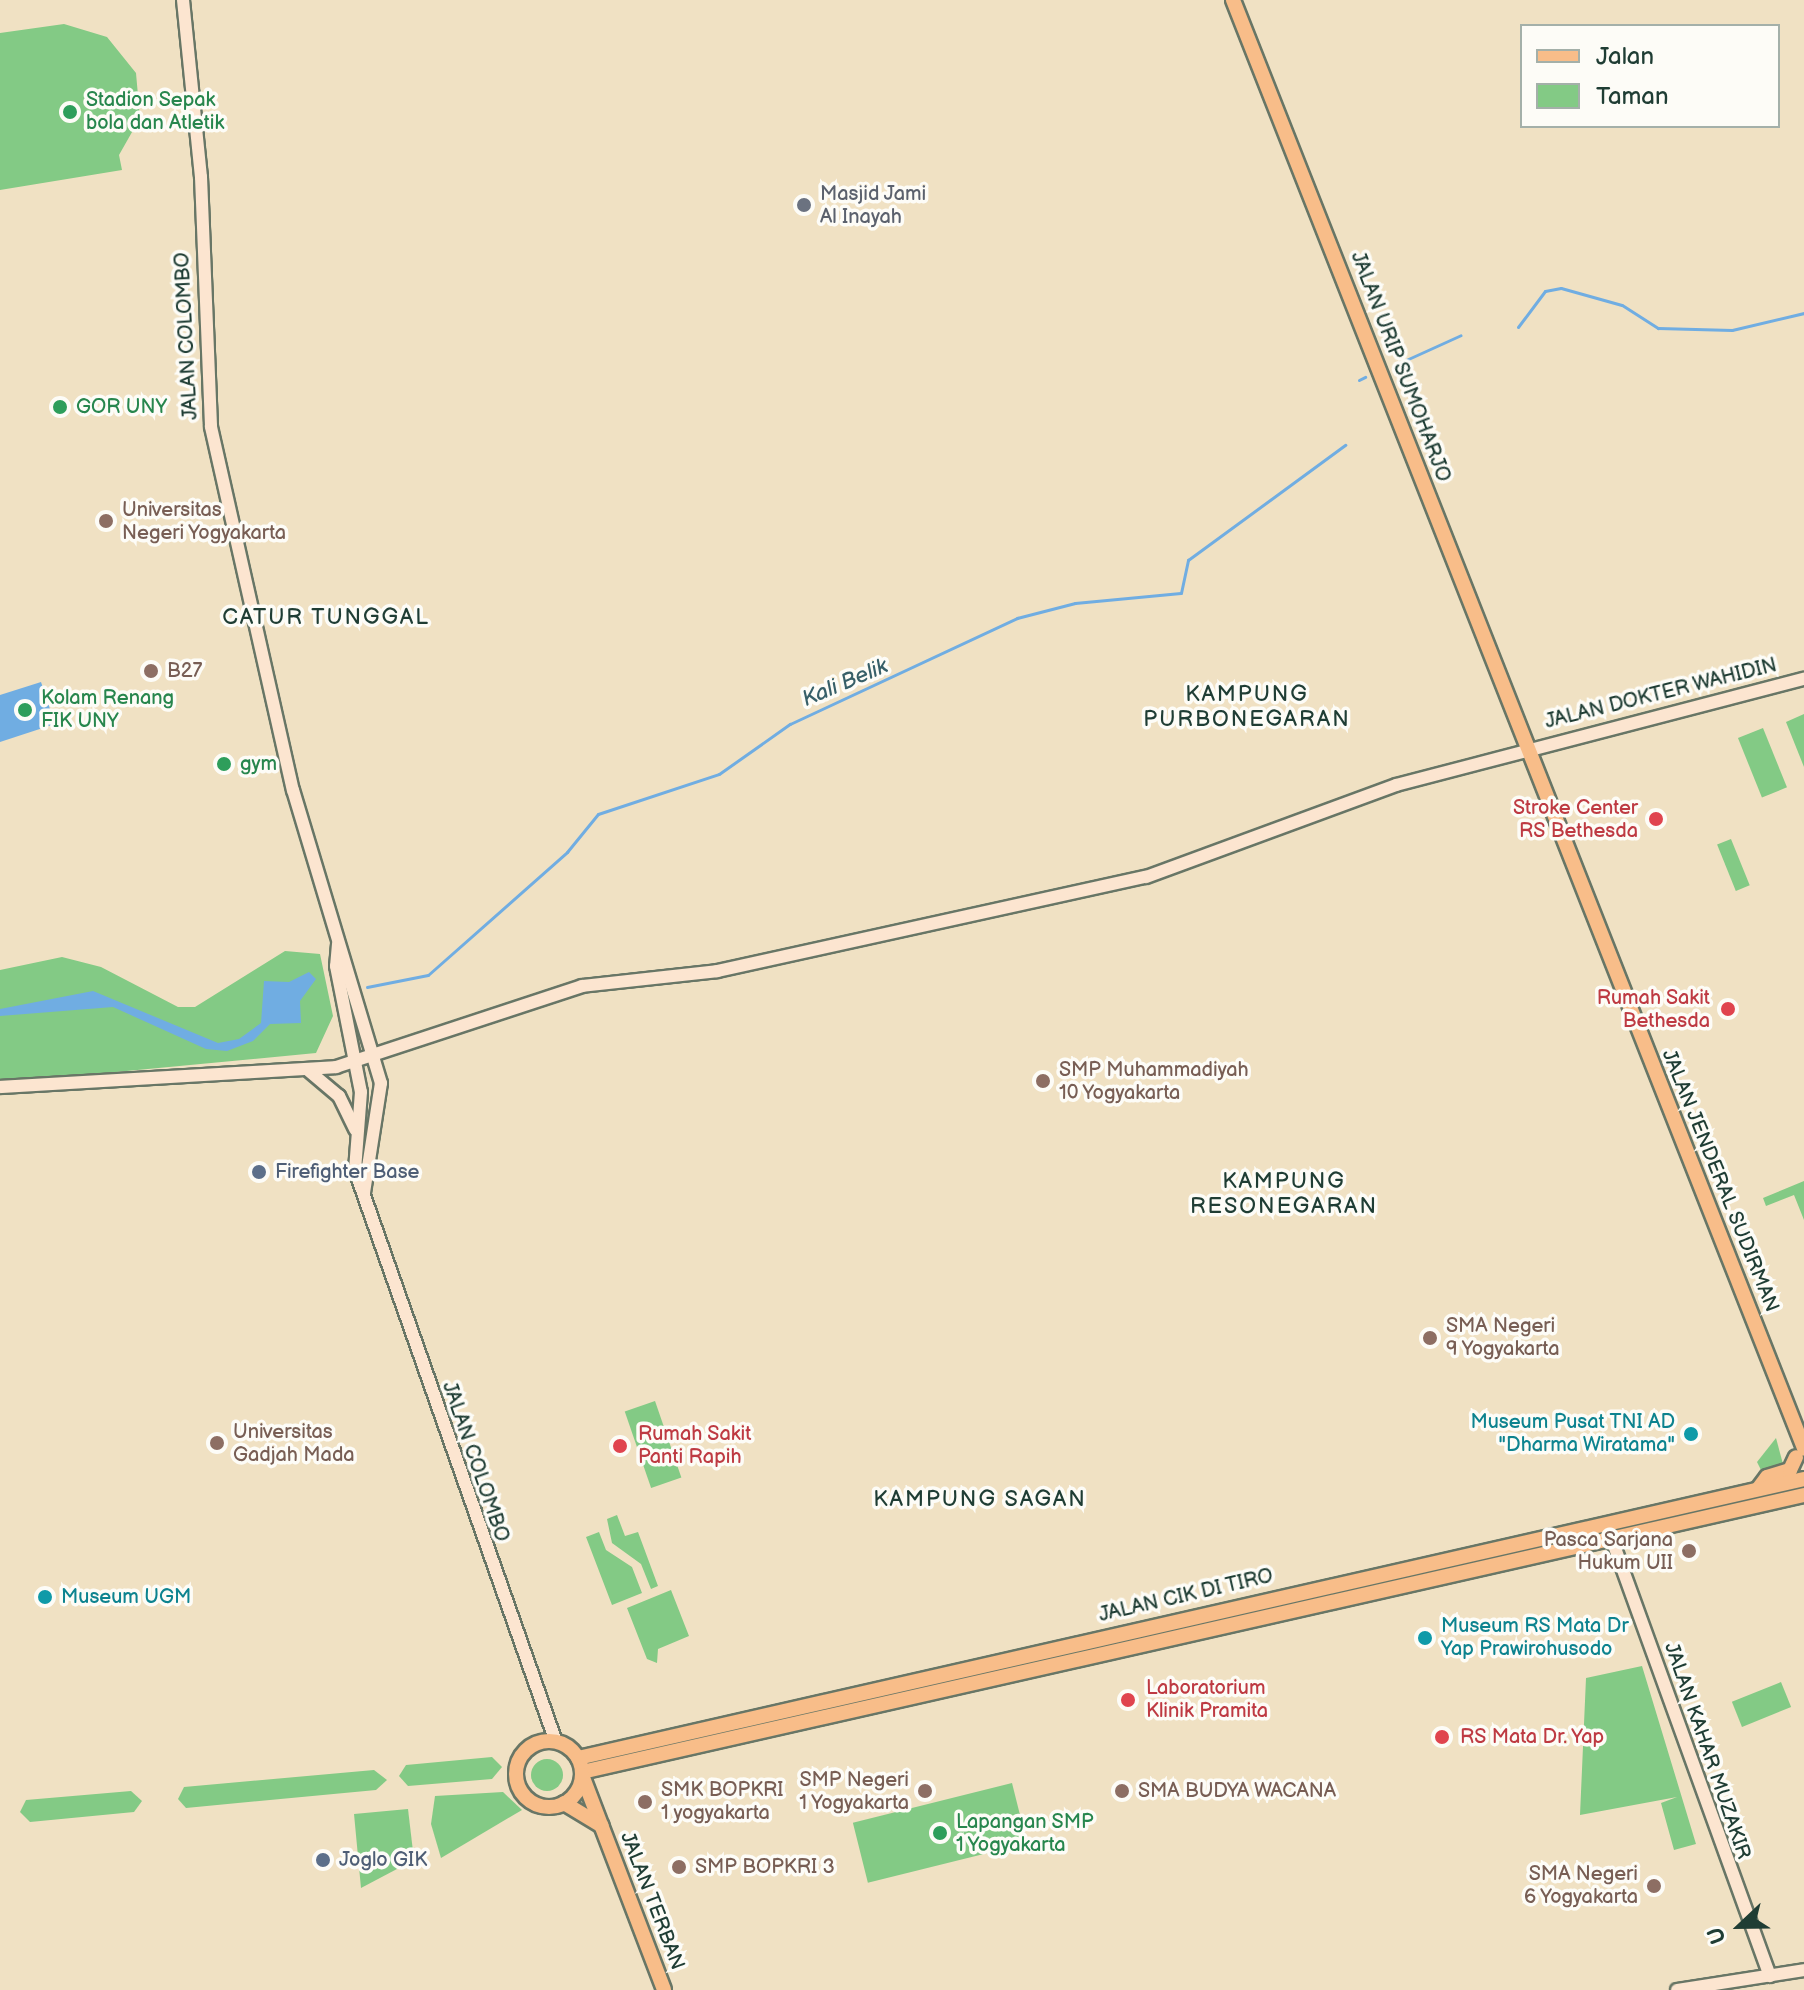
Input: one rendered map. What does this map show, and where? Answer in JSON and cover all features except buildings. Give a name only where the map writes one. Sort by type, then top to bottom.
[{"type":"main road","name":"JALAN COLOMBO","points":[[183,0],[201,177],[211,427],[293,790],[374,1056],[382,1094],[364,1193]]},
{"type":"main road","name":"JALAN URIP SUMOHARJO","points":[[1233,0],[1528,750]]},
{"type":"main road","name":"JALAN DOKTER WAHIDIN","points":[[0,1087],[309,1071],[354,1062],[582,986],[717,971],[1146,877],[1349,800],[1804,679]]},
{"type":"main road","name":"JALAN JENDERAL SUDIRMAN","points":[[1528,750],[1798,1420],[1800,1452]]},
{"type":"main road","name":"JALAN COLOMBO","points":[[338,944],[361,1092],[354,1166],[556,1742]]},
{"type":"main road","points":[[309,1071],[339,1096],[356,1137]]},
{"type":"main road","points":[[1758,1489],[1767,1477],[1790,1470],[1800,1452]]},
{"type":"main road","name":"JALAN CIK DI TIRO","points":[[581,1768],[1609,1530],[1804,1479]]},
{"type":"main road","name":"JALAN CIK DI TIRO","points":[[1609,1530],[1804,1495]]},
{"type":"main road","points":[[1784,1499],[1804,1505]]},
{"type":"main road","name":"JALAN KAHAR MUZAKIR","points":[[1609,1530],[1770,1976]]},
{"type":"main road","points":[[556,1742],[581,1768],[564,1803],[535,1803],[516,1776],[527,1749],[556,1742]]},
{"type":"main road","name":"JALAN TERBAN","points":[[581,1768],[664,1990]]},
{"type":"main road","name":"JALAN TERBAN","points":[[564,1803],[602,1826]]},
{"type":"main road","points":[[1677,1990],[1804,1970]]},
{"type":"green space","name":"Stadion Sepak bola dan Atletik","points":[[64,24],[107,37],[136,73],[140,118],[119,155],[122,170],[0,190],[0,33]]},
{"type":"green space","points":[[1804,714],[1804,767],[1786,722]]},
{"type":"green space","points":[[1763,728],[1787,787],[1762,797],[1738,738]]},
{"type":"green space","points":[[1731,839],[1750,885],[1736,891],[1717,845]]},
{"type":"green space","points":[[285,951],[320,954],[333,1016],[316,1053],[0,1083],[0,970],[62,957],[101,967],[178,1007],[195,1007]]},
{"type":"green space","points":[[1804,1181],[1804,1220],[1794,1195],[1766,1206],[1763,1198]]},
{"type":"green space","points":[[655,1401],[681,1478],[651,1488],[625,1411]]},
{"type":"green space","points":[[1776,1438],[1783,1464],[1762,1472],[1757,1462]]},
{"type":"green space","points":[[617,1515],[625,1536],[638,1532],[658,1586],[651,1589],[641,1564],[612,1543],[607,1519]]},
{"type":"green space","points":[[599,1532],[606,1550],[632,1567],[642,1593],[612,1605],[586,1537]]},
{"type":"green space","points":[[671,1590],[689,1636],[658,1649],[657,1663],[647,1659],[627,1608]]},
{"type":"green space","points":[[1642,1666],[1696,1844],[1674,1850],[1661,1803],[1677,1797],[1580,1815],[1586,1678]]},
{"type":"green space","points":[[1781,1682],[1791,1707],[1742,1727],[1732,1702]]},
{"type":"green space","points":[[492,1757],[502,1767],[492,1779],[408,1786],[399,1776],[406,1765]]},
{"type":"green space","points":[[547,1759],[558,1764],[563,1775],[558,1786],[547,1791],[536,1786],[531,1775],[536,1764]]},
{"type":"green space","points":[[374,1770],[387,1780],[376,1790],[186,1808],[178,1799],[184,1787]]},
{"type":"green space","name":"Lapangan SMP 1 Yogyakarta","points":[[1012,1783],[1027,1843],[868,1883],[853,1823]]},
{"type":"green space","points":[[131,1791],[142,1801],[134,1812],[30,1822],[20,1812],[26,1800]]},
{"type":"green space","points":[[503,1792],[522,1810],[441,1858],[431,1824],[435,1796]]},
{"type":"green space","points":[[408,1809],[414,1860],[361,1888],[354,1814]]},
{"type":"water","name":"Kolam Renang FIK UNY","points":[[41,682],[55,724],[0,742],[0,695]]},
{"type":"water","points":[[309,972],[316,979],[300,1001],[301,1023],[270,1024],[253,1041],[227,1051],[206,1049],[113,1007],[0,1016],[0,1009],[93,991],[218,1043],[239,1039],[261,1023],[264,981],[289,982]]},
{"type":"waterway","name":"Kali Belik","points":[[1518,327],[1545,291],[1561,288],[1622,305],[1658,328],[1732,330],[1804,313]]},
{"type":"waterway","name":"Kali Belik","points":[[1395,365],[1461,335]]},
{"type":"waterway","name":"Kali Belik","points":[[1359,380],[1365,377]]},
{"type":"waterway","name":"Kali Belik","points":[[367,987],[428,975],[567,852],[598,814],[719,774],[790,724],[1017,618],[1075,603],[1181,593],[1188,560],[1345,445]]},
{"type":"place","name":"Stadion Sepak bola dan Atletik","points":[[70,112]]},
{"type":"place","name":"Masjid Jami Al Inayah","points":[[804,205]]},
{"type":"place","name":"GOR UNY","points":[[60,407]]},
{"type":"place","name":"Universitas Negeri Yogyakarta","points":[[106,521]]},
{"type":"place","name":"B27","points":[[151,671]]},
{"type":"place","name":"Kolam Renang FIK UNY","points":[[25,710]]},
{"type":"place","name":"gym","points":[[224,764]]},
{"type":"place","name":"Stroke Center RS Bethesda","points":[[1656,819]]},
{"type":"place","name":"Rumah Sakit Bethesda","points":[[1728,1009]]},
{"type":"place","name":"SMP Muhammadiyah 10 Yogyakarta","points":[[1043,1081]]},
{"type":"place","name":"Firefighter Base","points":[[259,1172]]},
{"type":"place","name":"SMA Negeri 9 Yogyakarta","points":[[1430,1338]]},
{"type":"place","name":"Museum Pusat TNI AD \"Dharma Wiratama\"","points":[[1691,1434]]},
{"type":"place","name":"Universitas Gadjah Mada","points":[[217,1443]]},
{"type":"place","name":"Rumah Sakit Panti Rapih","points":[[620,1446]]},
{"type":"place","name":"Pasca Sarjana Hukum UII","points":[[1689,1551]]},
{"type":"place","name":"Museum UGM","points":[[45,1597]]},
{"type":"place","name":"Museum RS Mata Dr Yap Prawirohusodo","points":[[1425,1638]]},
{"type":"place","name":"Laboratorium Klinik Pramita","points":[[1128,1700]]},
{"type":"place","name":"RS Mata Dr. Yap","points":[[1442,1737]]},
{"type":"place","name":"SMP Negeri 1 Yogyakarta","points":[[925,1791]]},
{"type":"place","name":"SMA BUDYA WACANA","points":[[1122,1791]]},
{"type":"place","name":"SMK BOPKRI 1 yogyakarta","points":[[645,1802]]},
{"type":"place","name":"Lapangan SMP 1 Yogyakarta","points":[[940,1833]]},
{"type":"place","name":"Joglo GIK","points":[[323,1860]]},
{"type":"place","name":"SMP BOPKRI 3","points":[[679,1867]]},
{"type":"place","name":"SMA Negeri 6 Yogyakarta","points":[[1654,1886]]},
{"type":"district","name":"CATUR TUNGGAL","points":[[326,618]]},
{"type":"district","name":"KAMPUNG PURBONEGARAN","points":[[1247,706]]},
{"type":"district","name":"KAMPUNG RESONEGARAN","points":[[1284,1194]]},
{"type":"district","name":"KAMPUNG SAGAN","points":[[980,1500]]}]
